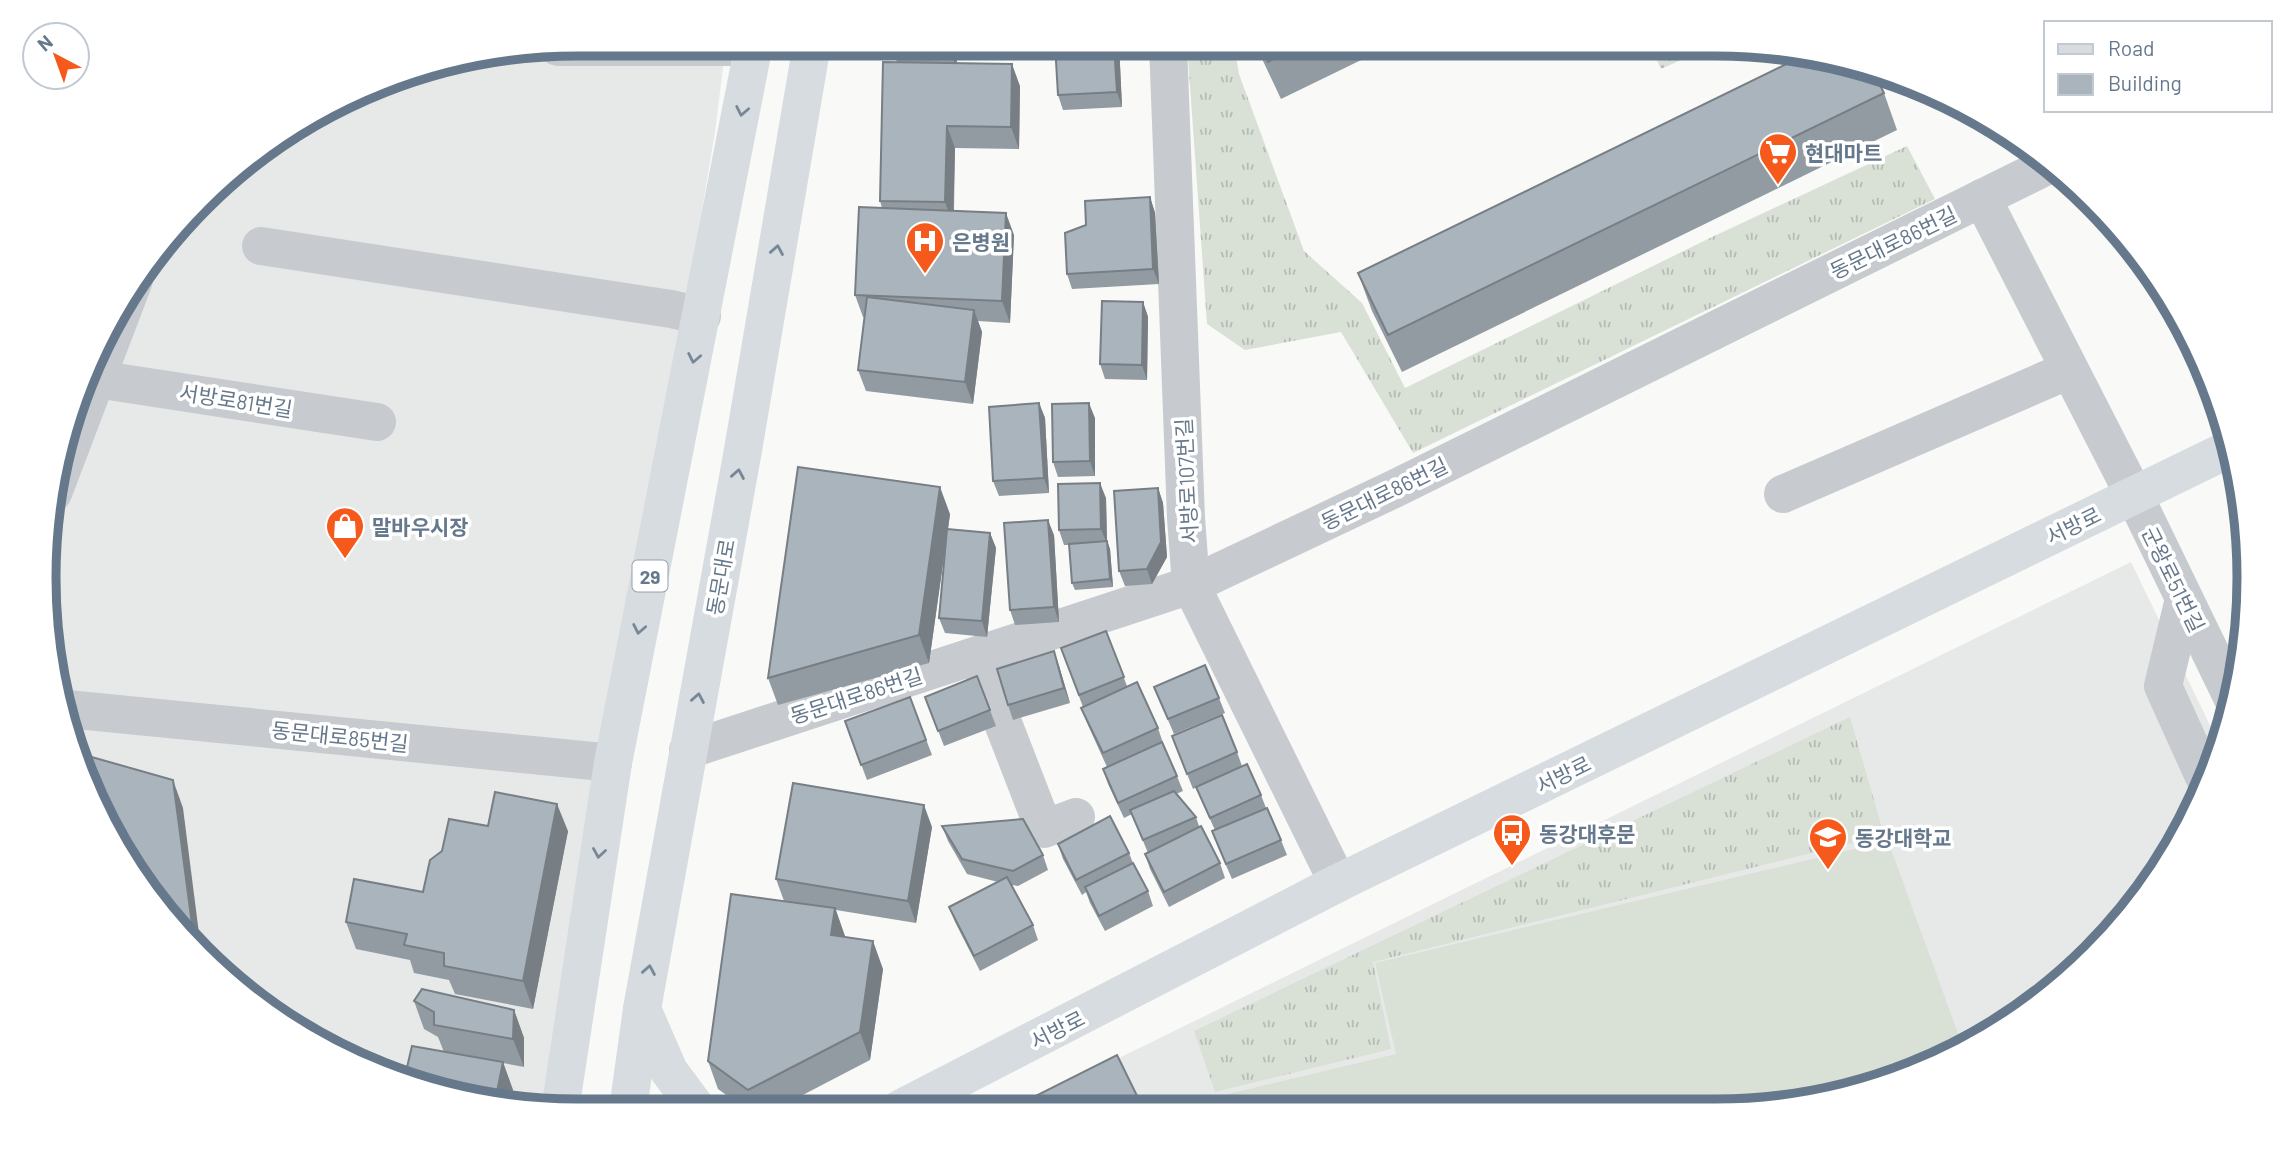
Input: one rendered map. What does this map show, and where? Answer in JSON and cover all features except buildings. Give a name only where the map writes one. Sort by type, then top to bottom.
[{"type":"main road","name":"29","points":[[562,1099],[612,763],[752,56]]},
{"type":"main road","name":"동문대로","points":[[630,1099],[642,1009],[810,56]]},
{"type":"main road","name":"서방로","points":[[919,1099],[1338,884],[2221,453]]},
{"type":"main road","points":[[642,1009],[669,1071],[690,1099]]},
{"type":"street","name":"서방로107번길","points":[[1168,56],[1186,519],[1191,585],[1338,884]]},
{"type":"street","name":"동문대로86번길","points":[[688,750],[1191,585],[1394,489],[2040,170]]},
{"type":"street","name":"군왕로51번길","points":[[1982,198],[2134,495],[2226,684]]},
{"type":"street","points":[[261,246],[702,316]]},
{"type":"street","points":[[1783,494],[2069,370]]},
{"type":"street","points":[[83,414],[99,372]]},
{"type":"street","name":"서방로81번길","points":[[96,379],[377,422]]},
{"type":"street","points":[[2184,599],[2163,686],[2200,768]]},
{"type":"street","points":[[977,656],[1044,829],[1076,817]]},
{"type":"street","name":"동문대로85번길","points":[[73,710],[612,763]]},
{"type":"shaded area","name":"말바우시장","points":[[578,56],[724,56],[715,132],[667,418],[544,1098],[476,1089],[410,1071],[347,1045],[317,1029],[288,1011],[234,970],[185,921],[164,895],[126,838],[110,808],[84,745],[74,712],[60,646],[57,612],[60,509],[84,410],[110,347],[126,317],[144,288],[185,234],[234,185],[288,144],[317,126],[378,96],[443,74],[509,60]]},
{"type":"shaded area","name":"동강대학교","points":[[2131,562],[2213,732],[2197,777],[2167,838],[2129,895],[2084,946],[2059,970],[2005,1011],[1946,1045],[1883,1071],[1817,1089],[1750,1098],[1035,1099]]},
{"type":"green space","points":[[1188,56],[1236,56],[1239,74],[1304,251],[1362,303],[1405,388],[1712,237],[1907,146],[1935,199],[1413,453],[1341,332],[1245,350],[1207,324]]},
{"type":"green space","points":[[1655,56],[1690,56],[1661,69]]},
{"type":"green space","points":[[1850,717],[1884,835],[1373,962],[1391,1049],[1215,1092],[1194,1031]]},
{"type":"green space","points":[[1888,841],[1960,1038],[1915,1059],[1850,1081],[1784,1095],[1750,1098],[1215,1099],[1396,1054],[1375,963]]},
{"type":"place","name":"현대마트","points":[[1778,186]]},
{"type":"place","name":"은병원","points":[[925,275]]},
{"type":"place","name":"말바우시장","points":[[345,560]]},
{"type":"place","name":"동강대후문","points":[[1512,867]]},
{"type":"place","name":"동강대학교","points":[[1828,871]]}]
